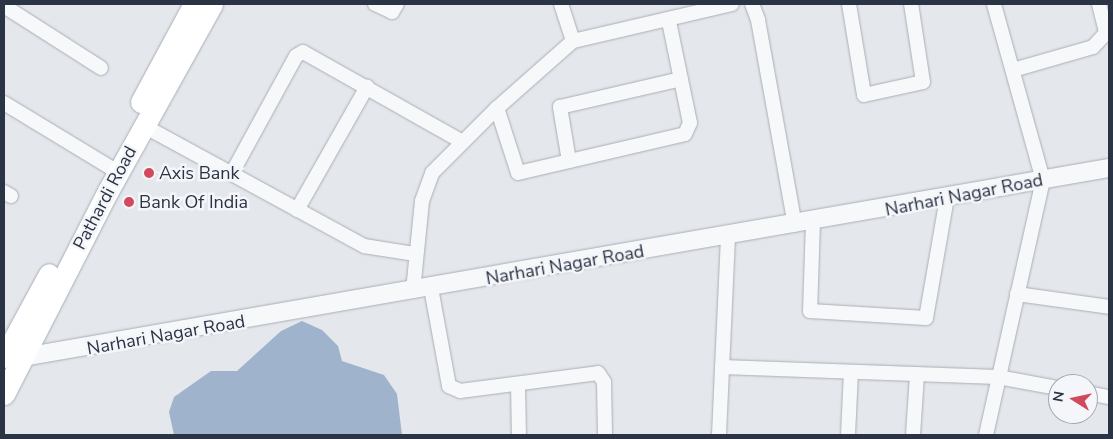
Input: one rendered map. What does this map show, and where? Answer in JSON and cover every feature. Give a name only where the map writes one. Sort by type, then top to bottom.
[{"type":"main road","points":[[4,394],[9,358],[113,169],[194,4]]},
{"type":"main road","name":"Pathardi Road","points":[[113,169],[144,126],[212,4]]},
{"type":"street","points":[[375,4],[392,12],[398,4]]},
{"type":"street","points":[[561,4],[573,41]]},
{"type":"street","points":[[413,292],[415,254],[426,188],[432,172],[461,141],[497,108],[573,41],[669,22],[732,4]]},
{"type":"street","points":[[752,4],[758,20],[795,226]]},
{"type":"street","points":[[849,4],[864,94],[923,82],[911,4]]},
{"type":"street","points":[[986,435],[1043,180],[994,4]]},
{"type":"street","points":[[1013,70],[1092,47],[1108,32],[1099,4]]},
{"type":"street","points":[[4,6],[101,68]]},
{"type":"street","points":[[497,108],[516,171],[569,162],[685,134],[690,123],[669,22]]},
{"type":"street","points":[[232,173],[299,53],[367,87],[461,141]]},
{"type":"street","points":[[569,162],[558,116],[560,107],[681,79]]},
{"type":"street","points":[[297,210],[367,87]]},
{"type":"street","points":[[4,103],[113,169]]},
{"type":"street","points":[[144,126],[364,246],[415,254]]},
{"type":"street","name":"Narhari Nagar Road","points":[[9,358],[413,292],[728,236],[795,226],[1109,168]]},
{"type":"street","points":[[813,222],[810,311],[926,318],[947,198]]},
{"type":"street","points":[[719,435],[728,236]]},
{"type":"street","points":[[431,288],[449,386],[460,391],[598,373],[604,382],[605,435]]},
{"type":"street","points":[[1017,294],[1109,307]]},
{"type":"street","points":[[722,367],[998,377],[1048,386]]},
{"type":"street","points":[[848,435],[851,372]]},
{"type":"street","points":[[913,435],[917,374]]},
{"type":"street","points":[[518,384],[519,435]]},
{"type":"water","points":[[302,321],[322,330],[338,346],[342,361],[384,375],[397,394],[402,435],[174,435],[169,412],[174,397],[211,371],[237,371],[281,331]]},
{"type":"place","name":"Axis Bank","points":[[149,173]]},
{"type":"place","name":"Bank Of India","points":[[129,202]]}]
